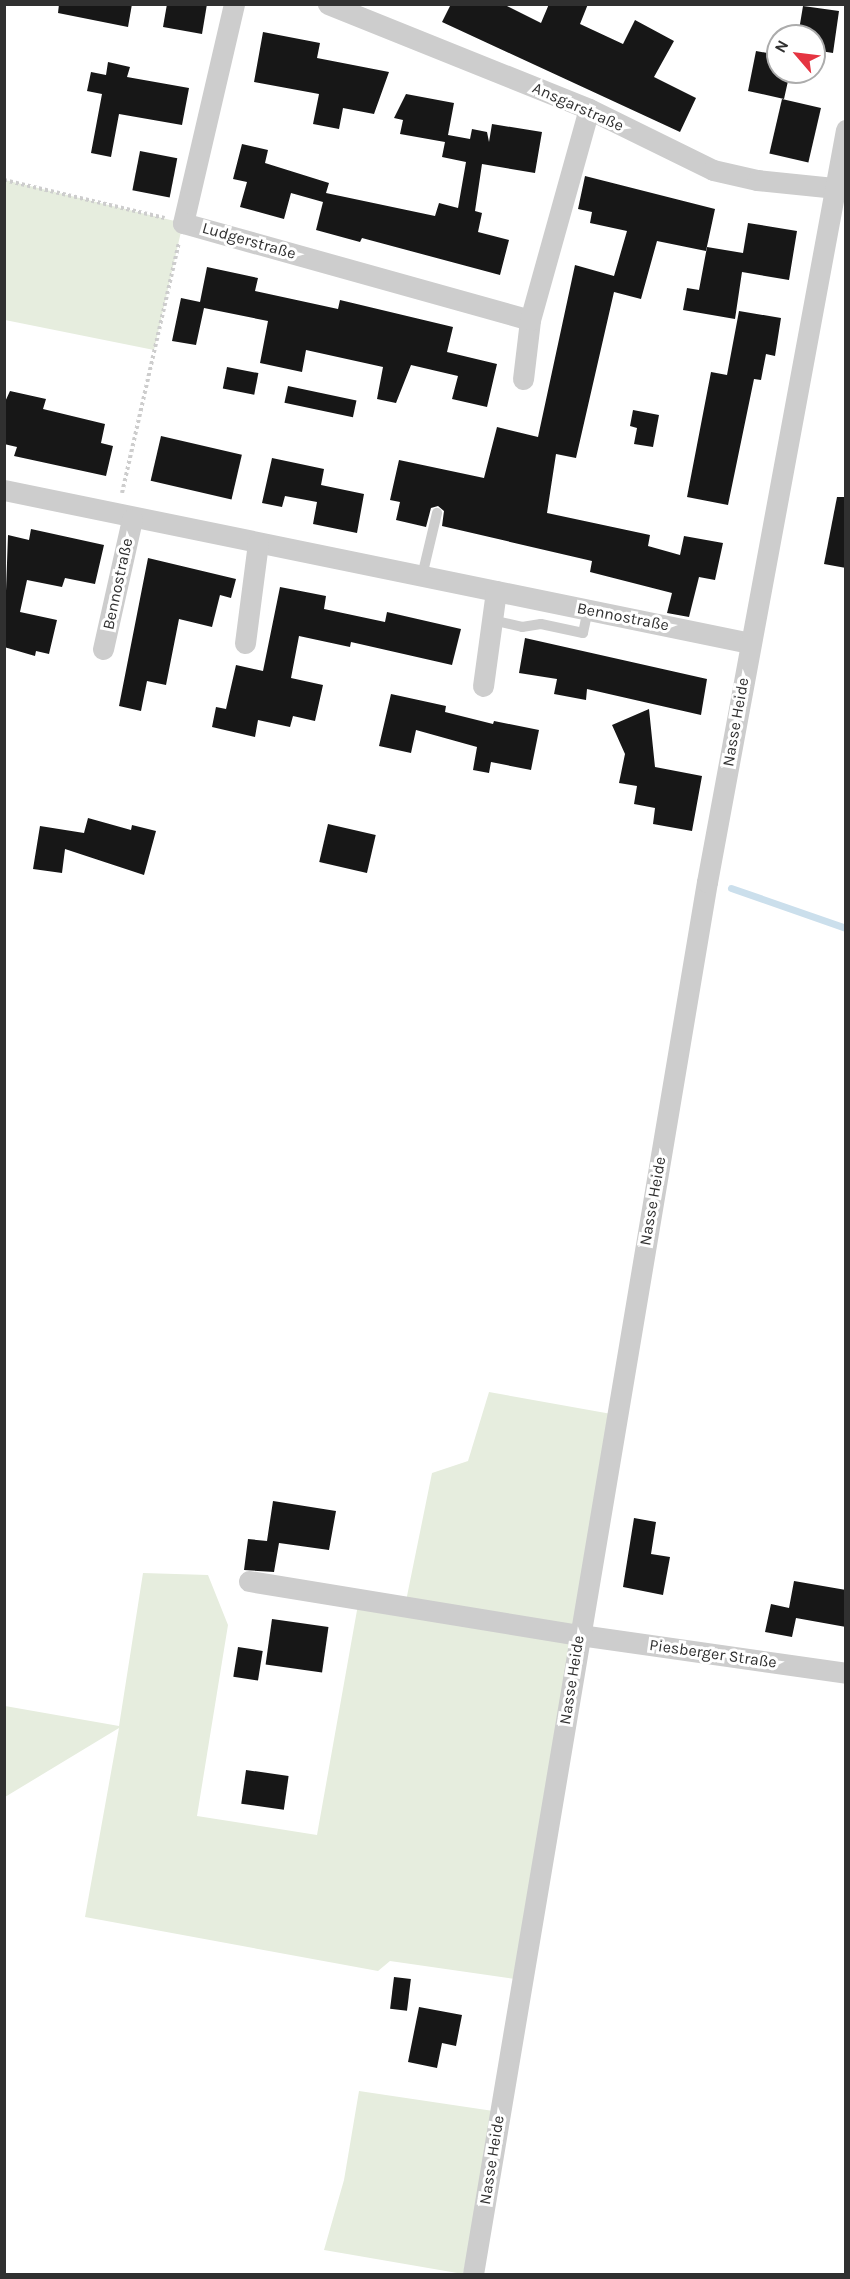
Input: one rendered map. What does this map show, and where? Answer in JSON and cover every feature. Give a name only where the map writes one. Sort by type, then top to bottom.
[{"type":"street","name":"Ludgerstraße","points":[[234,4],[183,222],[530,320]]},
{"type":"street","name":"Ansgarstraße","points":[[328,4],[588,109],[713,170],[757,180],[834,188]]},
{"type":"street","points":[[523,379],[530,320],[588,109]]},
{"type":"street","name":"Nasse Heide","points":[[472,2274],[750,643],[846,130]]},
{"type":"street","name":"Bennostraße","points":[[4,490],[124,517],[750,643]]},
{"type":"street","name":"Bennostraße","points":[[103,649],[124,517]]},
{"type":"street","points":[[245,643],[258,543]]},
{"type":"street","points":[[483,686],[496,591]]},
{"type":"street","name":"Piesberger Straße","points":[[249,1581],[580,1635],[846,1672]]},
{"type":"lane","points":[[422,576],[438,513]]},
{"type":"lane","points":[[492,620],[522,627],[541,624],[583,633],[588,610]]},
{"type":"path","points":[[4,180],[183,222],[124,517]]},
{"type":"green space","points":[[5,180],[183,223],[154,350],[5,320]]},
{"type":"green space","points":[[489,1392],[617,1415],[522,1980],[390,1961],[378,1971],[85,1917],[119,1728],[5,1797],[5,1706],[119,1726],[143,1573],[208,1575],[228,1625],[197,1816],[317,1835],[359,1599],[405,1606],[432,1473],[468,1461]]},
{"type":"green space","points":[[359,2091],[500,2112],[463,2274],[324,2250],[344,2180]]},
{"type":"building","points":[[59,4],[132,4],[128,27],[58,13]]},
{"type":"building","points":[[167,4],[207,4],[202,34],[163,27]]},
{"type":"building","points":[[451,4],[503,4],[541,23],[549,4],[588,4],[580,24],[623,44],[635,20],[674,41],[654,77],[696,98],[680,132],[442,22]]},
{"type":"building","points":[[803,6],[839,11],[833,53],[826,52],[826,24],[800,24]]},
{"type":"building","points":[[263,32],[320,43],[317,58],[389,72],[374,114],[343,108],[339,129],[313,124],[319,94],[254,82]]},
{"type":"building","points":[[756,51],[766,53],[766,84],[787,84],[784,99],[748,91]]},
{"type":"building","points":[[108,62],[130,67],[127,77],[189,88],[182,125],[119,114],[111,157],[91,153],[102,94],[87,91],[91,72],[106,75]]},
{"type":"building","points":[[406,94],[454,103],[448,135],[470,139],[472,129],[487,132],[489,142],[492,124],[542,132],[535,173],[482,164],[475,211],[482,213],[478,232],[509,240],[500,275],[362,238],[360,242],[316,230],[323,202],[291,193],[284,219],[240,207],[247,182],[233,179],[242,144],[268,150],[265,163],[329,183],[326,193],[435,216],[439,203],[458,208],[466,162],[442,157],[445,142],[400,134],[403,120],[394,118]]},
{"type":"building","points":[[782,99],[821,108],[808,163],[769,154]]},
{"type":"building","points":[[140,151],[177,158],[170,198],[132,190]]},
{"type":"building","points":[[585,176],[715,209],[706,251],[657,241],[641,299],[614,292],[576,458],[556,454],[547,513],[650,535],[648,546],[680,555],[684,536],[723,543],[715,580],[699,577],[689,617],[667,613],[672,593],[590,572],[592,561],[442,526],[444,511],[438,506],[431,508],[426,527],[396,520],[400,502],[390,500],[399,460],[484,478],[497,427],[538,437],[575,265],[614,276],[627,231],[590,223],[592,212],[578,209]]},
{"type":"building","points":[[748,223],[797,231],[789,280],[742,272],[735,319],[683,310],[687,288],[699,290],[707,247],[743,253]]},
{"type":"building","points":[[207,267],[258,278],[255,291],[338,309],[340,300],[453,327],[447,352],[497,364],[487,407],[452,399],[458,376],[411,365],[396,403],[377,399],[383,367],[306,350],[302,372],[260,363],[268,321],[204,308],[196,345],[172,341],[181,298],[200,302]]},
{"type":"building","points":[[739,311],[781,318],[775,356],[766,354],[761,380],[754,379],[728,505],[687,497],[711,372],[727,375]]},
{"type":"building","points":[[227,367],[258,373],[254,395],[223,389]]},
{"type":"building","points":[[288,386],[356,401],[353,417],[284,403]]},
{"type":"building","points":[[10,391],[46,399],[43,409],[105,424],[101,443],[113,446],[106,476],[14,456],[17,447],[4,444],[4,404]]},
{"type":"building","points":[[633,410],[659,415],[653,447],[634,444],[637,428],[630,426]]},
{"type":"building","points":[[161,436],[242,455],[232,499],[151,481]]},
{"type":"building","points":[[272,458],[324,469],[321,485],[364,494],[357,533],[313,524],[317,502],[285,496],[282,507],[262,503]]},
{"type":"building","points":[[837,497],[846,497],[846,568],[824,564]]},
{"type":"building","points":[[31,529],[104,545],[95,584],[65,578],[62,587],[27,580],[20,612],[57,620],[49,654],[36,651],[35,656],[4,647],[8,535],[29,540]]},
{"type":"building","points":[[148,558],[236,579],[231,598],[220,595],[212,627],[179,619],[166,685],[147,681],[141,711],[119,706]]},
{"type":"building","points":[[280,587],[326,596],[324,609],[385,622],[387,612],[461,629],[452,665],[351,642],[350,647],[299,636],[291,678],[323,685],[315,721],[293,716],[290,727],[258,720],[255,737],[212,727],[216,707],[226,709],[236,665],[263,671]]},
{"type":"building","points":[[525,638],[707,679],[701,715],[587,689],[586,700],[554,694],[557,679],[519,673]]},
{"type":"building","points":[[391,694],[446,706],[445,712],[493,724],[494,721],[539,730],[531,770],[491,762],[489,773],[473,770],[477,747],[416,730],[411,753],[379,746]]},
{"type":"building","points":[[649,709],[655,767],[702,776],[692,831],[653,824],[655,808],[634,804],[637,786],[619,783],[625,754],[612,725]]},
{"type":"building","points":[[88,818],[131,830],[132,825],[156,831],[144,875],[65,849],[62,873],[33,869],[40,826],[84,833]]},
{"type":"building","points":[[328,824],[376,835],[367,873],[319,862]]},
{"type":"building","points":[[273,1501],[336,1511],[329,1550],[279,1543],[274,1572],[244,1570],[248,1539],[267,1541]]},
{"type":"building","points":[[634,1518],[656,1522],[651,1554],[670,1557],[663,1595],[623,1587]]},
{"type":"building","points":[[794,1581],[846,1590],[846,1627],[796,1618],[792,1637],[765,1632],[771,1604],[789,1608]]},
{"type":"building","points":[[272,1619],[328,1627],[322,1672],[266,1665]]},
{"type":"building","points":[[238,1647],[263,1651],[258,1681],[233,1677]]},
{"type":"building","points":[[246,1770],[289,1776],[284,1810],[241,1804]]},
{"type":"building","points":[[394,1977],[411,1979],[407,2011],[390,2009]]},
{"type":"building","points":[[419,2007],[462,2015],[456,2046],[442,2043],[437,2068],[408,2062]]},
{"type":"waterway","points":[[731,888],[846,928]]}]
